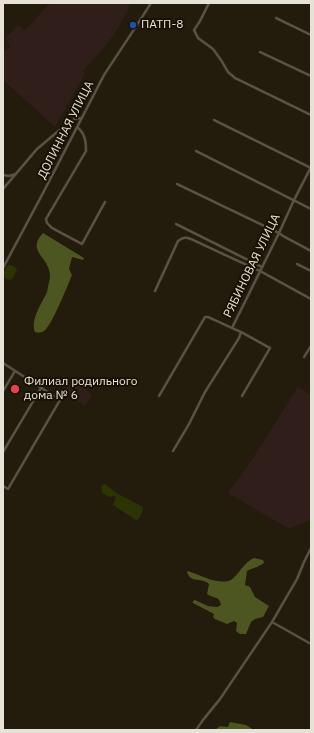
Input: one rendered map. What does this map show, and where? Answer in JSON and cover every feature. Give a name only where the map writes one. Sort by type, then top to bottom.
[{"type":"street","name":"ДОЛИННАЯ УЛИЦА","points":[[3,268],[104,75],[136,28],[150,3]]},
{"type":"street","points":[[209,3],[194,30],[198,38],[213,49],[228,72],[235,78],[311,115]]},
{"type":"street","points":[[276,18],[311,35]]},
{"type":"street","points":[[260,52],[311,76]]},
{"type":"street","points":[[3,189],[37,149],[64,125],[74,119],[82,118]]},
{"type":"street","points":[[214,120],[311,168]]},
{"type":"street","points":[[77,127],[85,138],[86,151],[46,219],[46,223],[52,228],[82,244],[105,202]]},
{"type":"street","points":[[196,151],[311,209]]},
{"type":"street","name":"РЯБИНОВАЯ УЛИЦА","points":[[173,451],[205,392],[239,338],[241,332],[232,328],[311,168]]},
{"type":"street","points":[[3,175],[9,176],[17,174]]},
{"type":"street","points":[[177,184],[279,233],[311,251]]},
{"type":"street","points":[[176,224],[262,266]]},
{"type":"street","points":[[155,291],[178,241],[186,237],[260,271],[311,299]]},
{"type":"street","points":[[297,264],[311,271]]},
{"type":"street","points":[[159,396],[205,317],[232,328]]},
{"type":"street","points":[[241,332],[270,348],[242,396]]},
{"type":"street","points":[[304,357],[311,346]]},
{"type":"street","points":[[3,363],[60,400],[8,489],[3,486]]},
{"type":"street","points":[[3,391],[15,371]]},
{"type":"street","points":[[3,452],[41,388]]},
{"type":"street","points":[[196,730],[220,699],[272,622],[297,579],[311,548]]},
{"type":"street","points":[[272,622],[311,644]]},
{"type":"shaded area","name":"ПАТП-8","points":[[50,3],[131,3],[114,35],[83,71],[85,74],[55,127],[3,80],[3,53],[10,46],[6,38],[18,25],[25,30]]},
{"type":"shaded area","points":[[74,377],[92,395],[85,406],[64,392]]},
{"type":"shaded area","points":[[298,387],[311,395],[311,520],[289,529],[228,493],[253,458]]},
{"type":"green space","points":[[43,233],[84,258],[83,260],[72,257],[69,269],[72,275],[55,314],[47,328],[43,332],[38,333],[35,332],[34,327],[35,317],[47,292],[50,277],[47,264],[40,255],[37,245],[38,240]]},
{"type":"green space","points":[[9,265],[14,266],[17,270],[13,278],[10,280],[6,279],[3,274]]},
{"type":"green space","points":[[103,484],[143,507],[139,519],[136,520],[113,505],[116,497],[109,497],[102,493],[101,487]]},
{"type":"green space","points":[[254,558],[263,560],[264,563],[247,571],[245,585],[250,587],[255,597],[269,606],[263,617],[255,619],[251,622],[246,634],[240,634],[236,631],[237,623],[234,621],[227,624],[215,619],[213,617],[214,614],[193,603],[195,600],[208,606],[217,607],[221,605],[218,598],[207,594],[209,584],[191,578],[187,572],[188,571],[203,577],[224,582],[233,579],[247,562]]},
{"type":"green space","points":[[230,722],[246,725],[254,730],[215,730],[220,726],[228,727]]},
{"type":"place","name":"ПАТП-8","points":[[133,25]]},
{"type":"place","name":"Филиал родильного дома № 6","points":[[15,389]]}]
